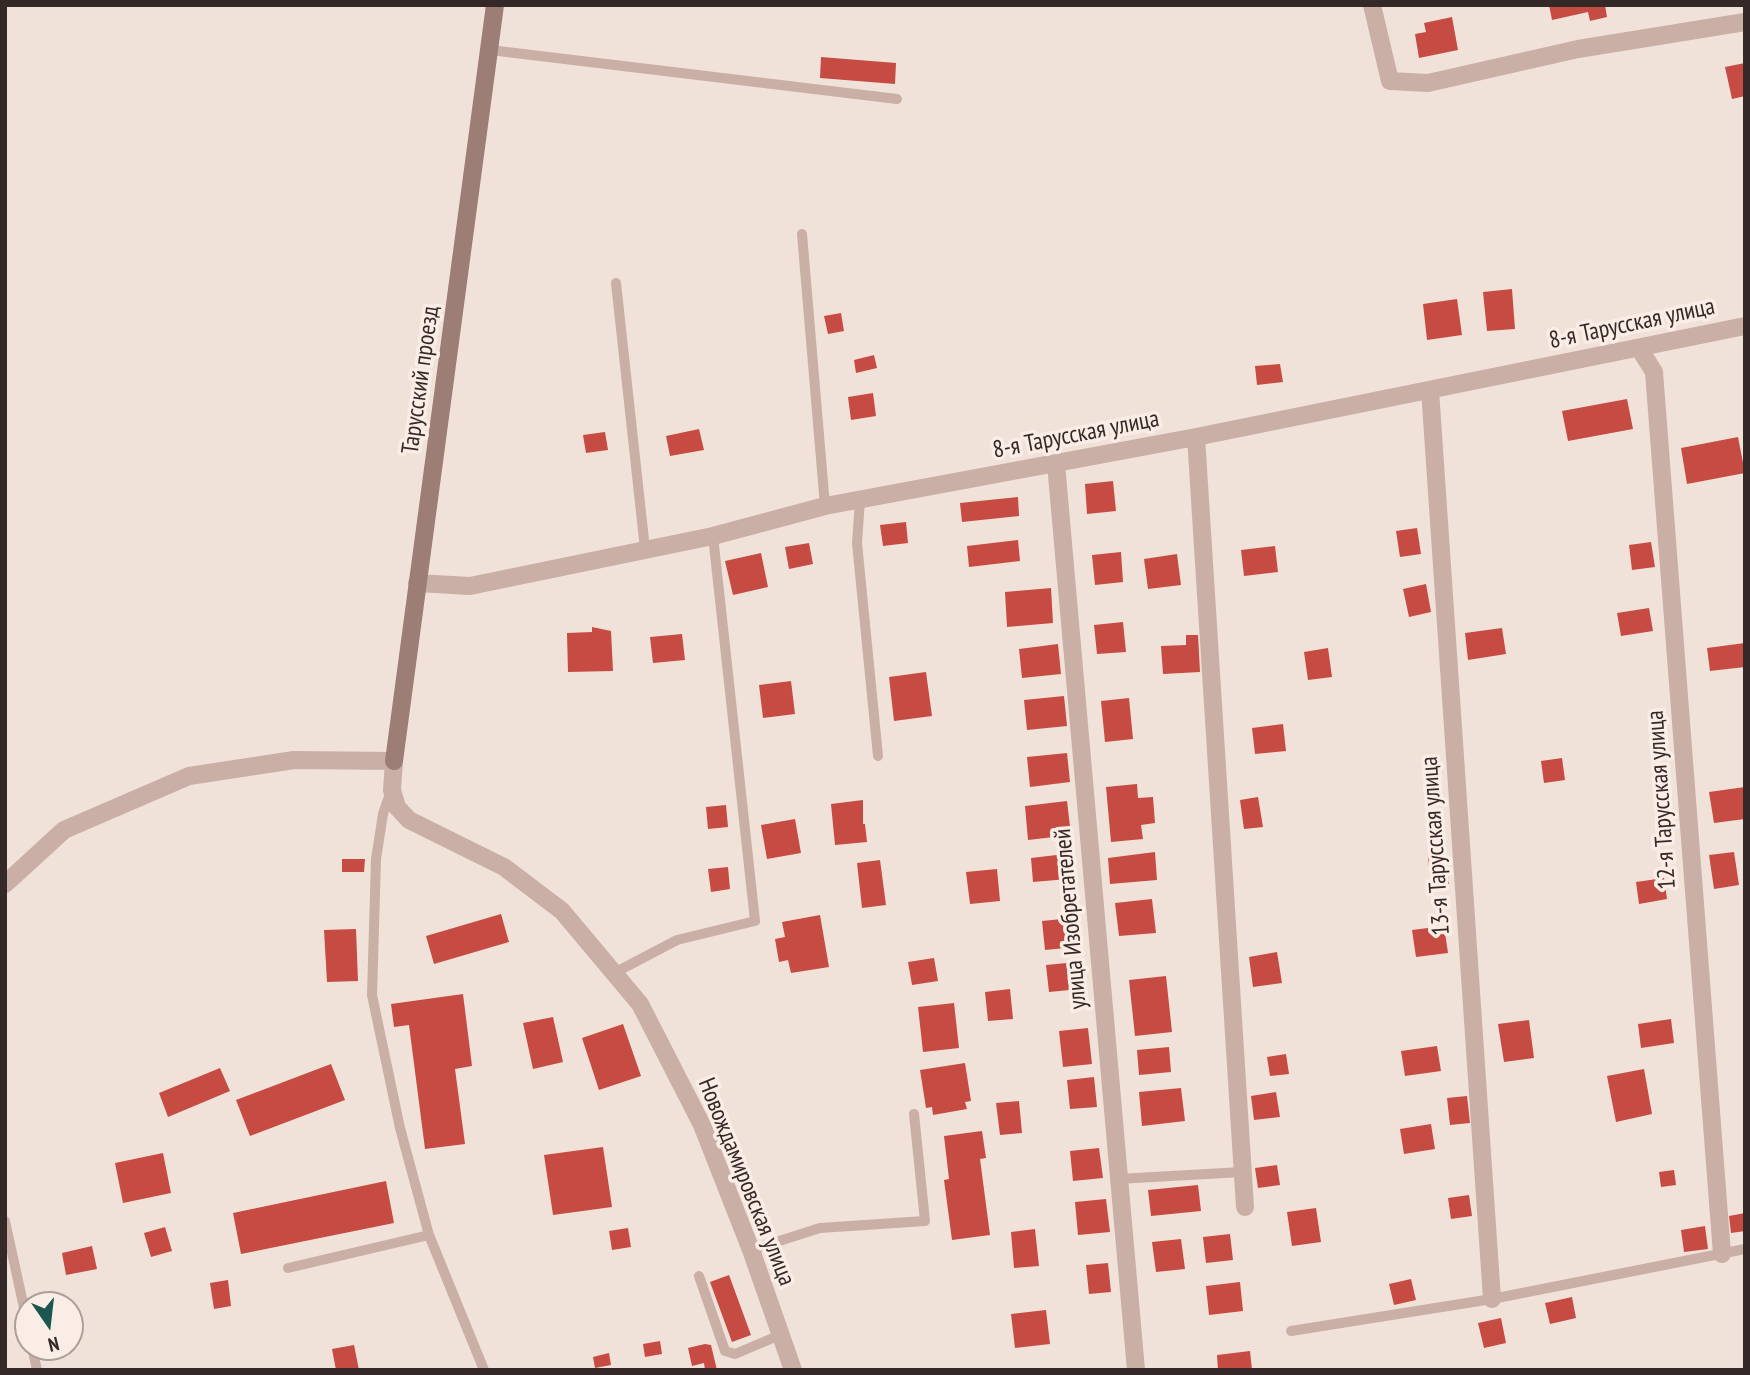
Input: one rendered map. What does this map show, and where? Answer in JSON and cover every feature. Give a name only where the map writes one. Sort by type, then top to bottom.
[{"type":"street","name":"Тарусский проезд","points":[[394,761],[495,5]]},
{"type":"street","points":[[1372,5],[1390,81],[1428,83],[1578,50],[1745,22]]},
{"type":"street","name":"8-я Тарусская улица","points":[[417,583],[470,586],[713,536],[825,506],[1196,437],[1745,326]]},
{"type":"street","name":"12-я Тарусская улица","points":[[1639,348],[1654,372],[1722,1254]]},
{"type":"street","name":"13-я Тарусская улица","points":[[1430,390],[1492,1299]]},
{"type":"street","points":[[1196,437],[1245,1207]]},
{"type":"street","name":"улица Изобретателей","points":[[1056,464],[1136,1370]]},
{"type":"street","points":[[5,884],[64,830],[189,776],[294,760],[394,761],[391,790]]},
{"type":"street","name":"Новождамировская улица","points":[[391,790],[397,807],[409,820],[504,867],[562,911],[616,972],[640,1004],[702,1125],[751,1250],[793,1370]]},
{"type":"lane","points":[[490,50],[897,99]]},
{"type":"lane","points":[[802,233],[825,506]]},
{"type":"lane","points":[[616,284],[645,549]]},
{"type":"lane","points":[[860,500],[857,543],[878,756]]},
{"type":"lane","points":[[616,972],[677,940],[755,921],[713,536]]},
{"type":"lane","points":[[391,790],[383,814],[376,859],[372,995],[400,1128],[429,1235],[484,1370]]},
{"type":"lane","points":[[751,1250],[820,1228],[925,1221],[914,1114]]},
{"type":"lane","points":[[1118,1179],[1242,1172]]},
{"type":"lane","points":[[5,1221],[20,1291]]},
{"type":"lane","points":[[288,1268],[429,1235]]},
{"type":"lane","points":[[1291,1331],[1492,1299],[1745,1249]]},
{"type":"lane","points":[[699,1276],[725,1351],[735,1354],[780,1335]]},
{"type":"building","points":[[1549,5],[1605,5],[1607,17],[1590,21],[1588,12],[1552,20]]},
{"type":"building","points":[[1452,17],[1458,50],[1419,58],[1415,34],[1426,32],[1424,23]]},
{"type":"building","points":[[821,57],[896,63],[895,84],[820,78]]},
{"type":"building","points":[[1745,63],[1745,96],[1732,99],[1725,67]]},
{"type":"building","points":[[1512,289],[1515,329],[1487,331],[1483,292]]},
{"type":"building","points":[[1457,299],[1462,335],[1427,340],[1423,304]]},
{"type":"building","points":[[841,313],[844,331],[828,334],[824,316]]},
{"type":"building","points":[[874,355],[877,368],[856,373],[854,360]]},
{"type":"building","points":[[1280,364],[1283,382],[1257,385],[1255,366]]},
{"type":"building","points":[[873,393],[876,416],[851,420],[848,397]]},
{"type":"building","points":[[1627,399],[1633,429],[1568,441],[1562,411]]},
{"type":"building","points":[[699,429],[704,450],[670,456],[666,436]]},
{"type":"building","points":[[605,432],[608,450],[586,453],[583,435]]},
{"type":"building","points":[[1738,437],[1745,473],[1687,484],[1681,448]]},
{"type":"building","points":[[1113,481],[1116,511],[1087,514],[1085,484]]},
{"type":"building","points":[[1018,497],[1019,516],[962,522],[960,503]]},
{"type":"building","points":[[906,522],[908,543],[883,546],[880,525]]},
{"type":"building","points":[[1417,528],[1421,554],[1400,557],[1396,531]]},
{"type":"building","points":[[1018,540],[1020,561],[969,567],[967,546]]},
{"type":"building","points":[[1651,542],[1655,567],[1632,570],[1629,545]]},
{"type":"building","points":[[809,543],[813,564],[789,569],[785,547]]},
{"type":"building","points":[[1275,546],[1278,572],[1244,576],[1241,550]]},
{"type":"building","points":[[1121,552],[1123,582],[1095,585],[1092,555]]},
{"type":"building","points":[[761,553],[768,587],[733,595],[725,561]]},
{"type":"building","points":[[1177,554],[1181,585],[1148,589],[1144,559]]},
{"type":"building","points":[[1426,584],[1431,612],[1409,617],[1403,589]]},
{"type":"building","points":[[1051,588],[1053,623],[1007,627],[1005,592]]},
{"type":"building","points":[[1649,608],[1653,631],[1621,636],[1617,613]]},
{"type":"building","points":[[1123,622],[1126,652],[1097,654],[1094,625]]},
{"type":"building","points":[[592,627],[611,631],[613,671],[568,672],[567,633],[592,632]]},
{"type":"building","points":[[1502,628],[1506,654],[1468,660],[1465,633]]},
{"type":"building","points":[[682,634],[685,660],[653,663],[650,637]]},
{"type":"building","points":[[1186,635],[1198,635],[1200,672],[1163,674],[1161,646],[1186,645]]},
{"type":"building","points":[[1745,643],[1745,667],[1710,671],[1707,648]]},
{"type":"building","points":[[1058,644],[1061,674],[1022,678],[1019,649]]},
{"type":"building","points":[[1328,648],[1332,677],[1308,680],[1304,652]]},
{"type":"building","points":[[926,672],[932,716],[894,721],[889,677]]},
{"type":"building","points":[[791,681],[795,714],[763,718],[759,685]]},
{"type":"building","points":[[1064,696],[1067,726],[1027,730],[1024,700]]},
{"type":"building","points":[[1129,698],[1133,739],[1105,742],[1101,701]]},
{"type":"building","points":[[1283,724],[1286,751],[1255,754],[1252,728]]},
{"type":"building","points":[[1067,753],[1070,782],[1030,787],[1027,757]]},
{"type":"building","points":[[1562,758],[1565,780],[1544,783],[1541,761]]},
{"type":"building","points":[[1137,784],[1138,798],[1153,797],[1155,823],[1141,825],[1143,839],[1111,842],[1106,787]]},
{"type":"building","points":[[1745,787],[1745,819],[1714,823],[1709,792]]},
{"type":"building","points":[[1258,797],[1263,827],[1244,829],[1240,800]]},
{"type":"building","points":[[863,800],[863,824],[867,842],[835,845],[831,804]]},
{"type":"building","points":[[1067,801],[1071,835],[1028,840],[1025,806]]},
{"type":"building","points":[[726,805],[728,827],[708,829],[706,807]]},
{"type":"building","points":[[795,819],[801,853],[767,859],[761,825]]},
{"type":"building","points":[[1155,852],[1157,880],[1110,884],[1108,858]]},
{"type":"building","points":[[1734,852],[1739,885],[1714,889],[1709,855]]},
{"type":"building","points":[[1065,854],[1068,879],[1033,882],[1031,858]]},
{"type":"building","points":[[1446,855],[1449,884],[1431,886],[1428,857]]},
{"type":"building","points":[[342,859],[365,859],[364,872],[342,872]]},
{"type":"building","points":[[880,860],[886,905],[862,908],[857,863]]},
{"type":"building","points":[[728,867],[730,889],[711,892],[708,869]]},
{"type":"building","points":[[997,869],[1000,901],[970,904],[966,872]]},
{"type":"building","points":[[1664,878],[1667,899],[1639,904],[1636,882]]},
{"type":"building","points":[[1152,899],[1156,933],[1119,936],[1115,903]]},
{"type":"building","points":[[501,914],[509,942],[434,964],[426,936]]},
{"type":"building","points":[[820,915],[829,967],[791,973],[788,960],[779,962],[775,939],[785,937],[782,922]]},
{"type":"building","points":[[1072,918],[1076,947],[1045,950],[1042,921]]},
{"type":"building","points":[[1444,926],[1448,953],[1416,957],[1412,930]]},
{"type":"building","points":[[356,929],[358,981],[327,982],[324,930]]},
{"type":"building","points":[[1277,952],[1282,983],[1253,987],[1249,957]]},
{"type":"building","points":[[934,958],[938,981],[912,985],[908,962]]},
{"type":"building","points":[[1077,962],[1080,989],[1049,992],[1046,965]]},
{"type":"building","points":[[1166,976],[1172,1032],[1135,1036],[1129,980]]},
{"type":"building","points":[[1010,989],[1013,1019],[988,1021],[985,992]]},
{"type":"building","points":[[463,994],[472,1066],[455,1069],[465,1144],[425,1149],[409,1025],[394,1027],[391,1004]]},
{"type":"building","points":[[954,1003],[959,1048],[923,1052],[918,1007]]},
{"type":"building","points":[[553,1017],[563,1062],[533,1069],[523,1023]]},
{"type":"building","points":[[1671,1019],[1674,1043],[1641,1048],[1638,1024]]},
{"type":"building","points":[[1529,1020],[1534,1058],[1504,1062],[1498,1024]]},
{"type":"building","points":[[623,1024],[641,1076],[599,1090],[582,1038]]},
{"type":"building","points":[[1088,1028],[1092,1064],[1063,1067],[1059,1031]]},
{"type":"building","points":[[1437,1046],[1441,1071],[1405,1076],[1401,1051]]},
{"type":"building","points":[[1169,1047],[1171,1072],[1139,1075],[1137,1050]]},
{"type":"building","points":[[1286,1054],[1289,1074],[1270,1076],[1267,1057]]},
{"type":"building","points":[[965,1063],[971,1101],[965,1102],[967,1109],[933,1115],[932,1107],[926,1108],[920,1070]]},
{"type":"building","points":[[331,1064],[345,1100],[250,1136],[236,1100]]},
{"type":"building","points":[[220,1068],[230,1091],[168,1117],[159,1093]]},
{"type":"building","points":[[1644,1069],[1652,1114],[1616,1122],[1607,1076]]},
{"type":"building","points":[[1094,1077],[1097,1107],[1070,1109],[1067,1080]]},
{"type":"building","points":[[1181,1088],[1185,1121],[1142,1126],[1139,1092]]},
{"type":"building","points":[[1276,1092],[1280,1117],[1254,1120],[1251,1096]]},
{"type":"building","points":[[1467,1096],[1470,1123],[1450,1125],[1447,1098]]},
{"type":"building","points":[[1019,1101],[1022,1133],[1000,1135],[996,1103]]},
{"type":"building","points":[[1431,1124],[1435,1149],[1404,1154],[1400,1129]]},
{"type":"building","points":[[982,1131],[986,1158],[980,1159],[990,1235],[952,1240],[944,1180],[949,1179],[944,1136]]},
{"type":"building","points":[[603,1147],[612,1207],[553,1215],[544,1155]]},
{"type":"building","points":[[1099,1148],[1103,1178],[1073,1181],[1070,1151]]},
{"type":"building","points":[[163,1153],[171,1193],[123,1203],[115,1163]]},
{"type":"building","points":[[1277,1165],[1280,1185],[1258,1188],[1255,1168]]},
{"type":"building","points":[[1674,1170],[1676,1185],[1661,1187],[1659,1172]]},
{"type":"building","points":[[386,1181],[394,1223],[241,1254],[233,1213]]},
{"type":"building","points":[[1198,1185],[1201,1211],[1151,1216],[1148,1190]]},
{"type":"building","points":[[1469,1195],[1472,1216],[1451,1219],[1448,1198]]},
{"type":"building","points":[[1106,1199],[1110,1232],[1078,1235],[1075,1202]]},
{"type":"building","points":[[1316,1208],[1321,1242],[1292,1246],[1287,1212]]},
{"type":"building","points":[[1745,1213],[1745,1231],[1731,1233],[1729,1216]]},
{"type":"building","points":[[1705,1226],[1708,1249],[1684,1252],[1681,1230]]},
{"type":"building","points":[[165,1227],[172,1251],[151,1257],[144,1233]]},
{"type":"building","points":[[628,1228],[631,1247],[612,1250],[609,1231]]},
{"type":"building","points":[[1035,1229],[1039,1266],[1014,1268],[1011,1232]]},
{"type":"building","points":[[1230,1234],[1233,1260],[1206,1263],[1203,1237]]},
{"type":"building","points":[[1181,1239],[1185,1269],[1156,1272],[1152,1242]]},
{"type":"building","points":[[92,1246],[97,1269],[66,1275],[62,1253]]},
{"type":"building","points":[[1108,1263],[1111,1292],[1089,1294],[1086,1265]]},
{"type":"building","points":[[729,1275],[751,1335],[732,1342],[710,1282]]},
{"type":"building","points":[[1411,1279],[1416,1300],[1394,1305],[1389,1284]]},
{"type":"building","points":[[228,1280],[231,1306],[214,1309],[210,1283]]},
{"type":"building","points":[[1240,1282],[1243,1311],[1209,1315],[1206,1286]]},
{"type":"building","points":[[1572,1297],[1576,1318],[1550,1324],[1545,1303]]},
{"type":"building","points":[[1046,1310],[1050,1344],[1015,1348],[1011,1314]]},
{"type":"building","points":[[1501,1318],[1506,1343],[1484,1348],[1478,1323]]},
{"type":"building","points":[[660,1341],[662,1354],[645,1357],[643,1344]]},
{"type":"building","points":[[354,1345],[359,1370],[336,1370],[332,1349]]},
{"type":"building","points":[[711,1345],[717,1370],[705,1370],[704,1363],[692,1366],[688,1348]]},
{"type":"building","points":[[1250,1351],[1252,1370],[1218,1370],[1217,1355]]},
{"type":"building","points":[[609,1353],[611,1365],[595,1368],[593,1357]]}]
